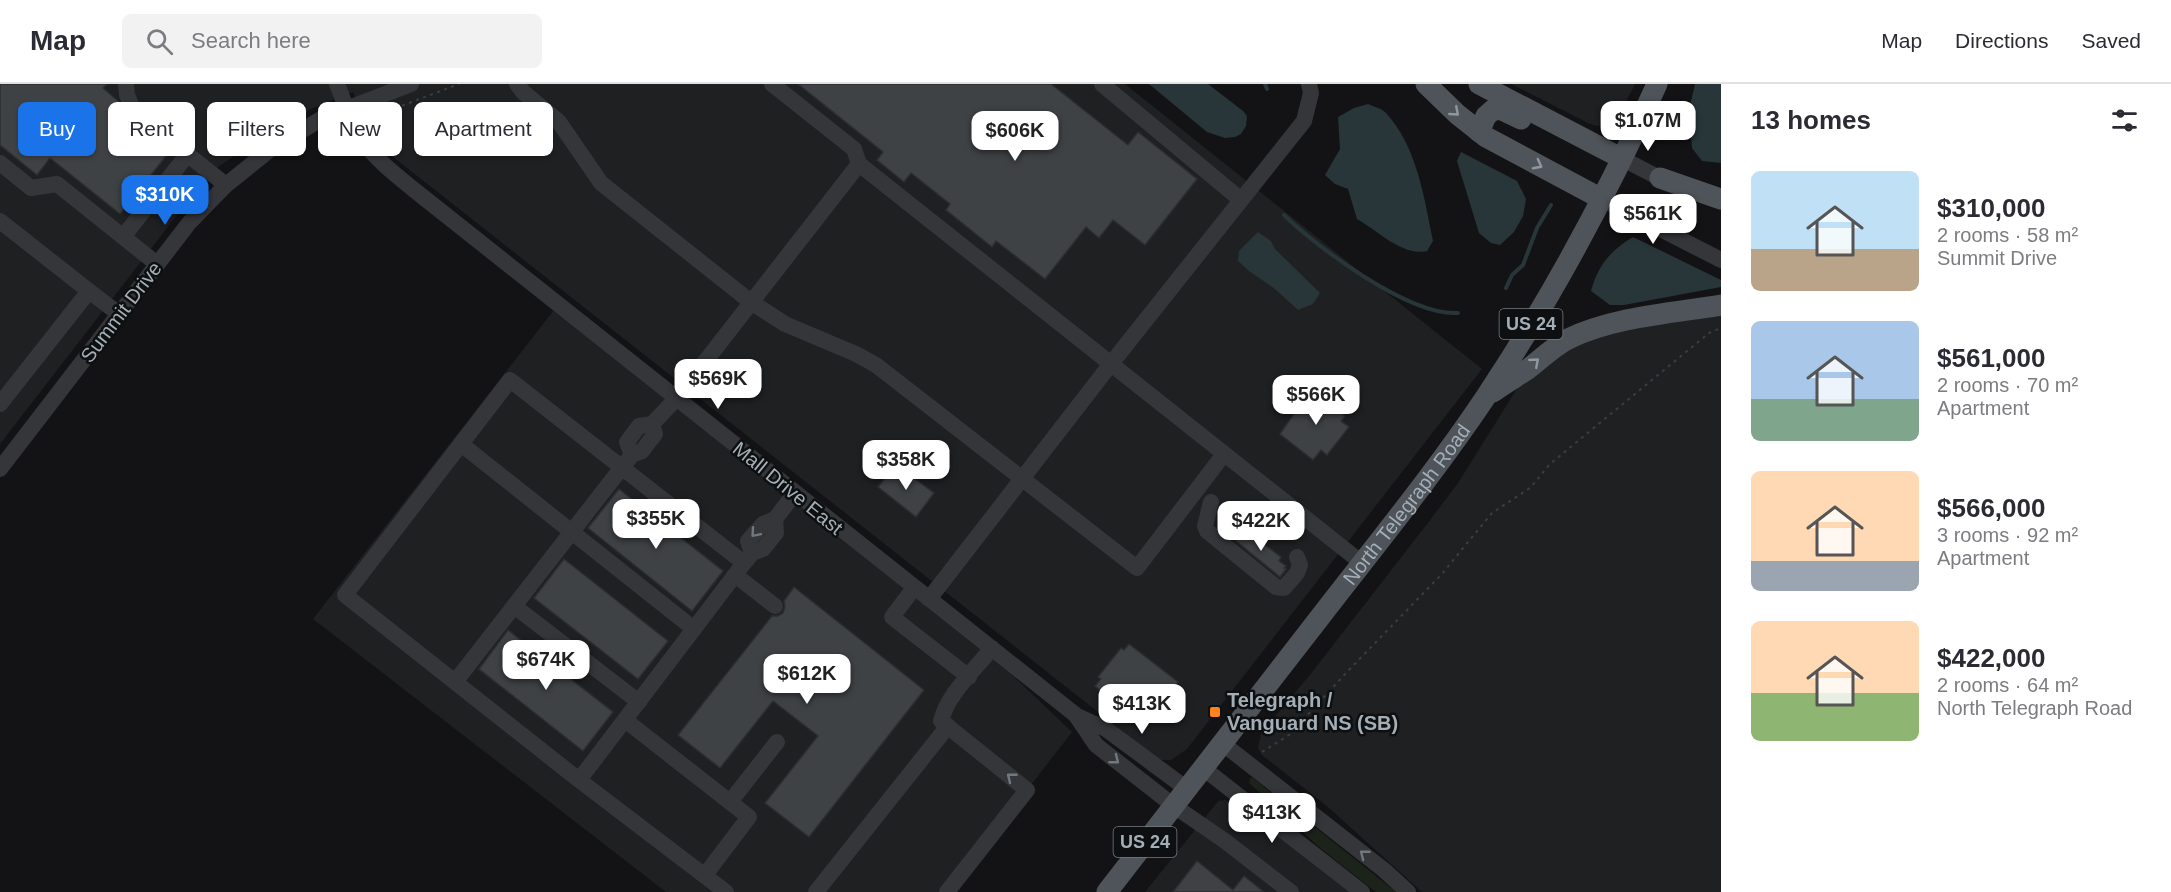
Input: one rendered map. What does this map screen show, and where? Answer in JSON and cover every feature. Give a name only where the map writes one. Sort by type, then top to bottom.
[{"type":"main road","points":[[1426,84],[1479,132],[1600,198]]},
{"type":"main road","points":[[1479,84],[1621,158]]},
{"type":"main road","name":"North Telegraph Road","points":[[1107,892],[1362,563],[1487,395],[1542,306],[1621,158],[1657,84]]},
{"type":"main road","points":[[1646,107],[1664,84]]},
{"type":"main road","points":[[1479,132],[1489,112],[1498,109],[1543,130],[1583,139]]},
{"type":"main road","points":[[1660,178],[1721,199]]},
{"type":"main road","points":[[1487,395],[1529,368],[1547,352],[1590,329],[1721,305]]},
{"type":"street","points":[[126,84],[130,102]]},
{"type":"street","name":"Mall Drive East","points":[[337,84],[344,102]]},
{"type":"street","name":"Summit Drive","points":[[377,102],[411,84]]},
{"type":"street","points":[[517,84],[523,92],[559,122],[602,183],[752,302],[785,324],[856,354],[876,365],[1137,568],[1224,454]]},
{"type":"street","points":[[772,84],[854,149],[859,164],[1362,563]]},
{"type":"street","points":[[1102,84],[1241,200]]},
{"type":"street","points":[[929,599],[1110,365],[1304,121],[1311,93],[1309,84]]},
{"type":"street","name":"Summit Drive","points":[[0,469],[189,223],[226,185],[272,148],[318,121]]},
{"type":"street","points":[[123,237],[186,156]]},
{"type":"street","points":[[188,156],[226,185]]},
{"type":"street","name":"Mall Drive East","points":[[376,156],[397,176],[676,399],[1077,716],[1096,745],[1180,798],[1225,841],[1291,892]]},
{"type":"street","points":[[1621,158],[1721,210]]},
{"type":"street","points":[[0,163],[31,188],[57,184],[157,264]]},
{"type":"street","points":[[455,682],[627,461],[627,442],[639,426],[652,424],[676,399],[859,164]]},
{"type":"street","points":[[1600,198],[1721,260]]},
{"type":"street","points":[[0,221],[119,314]]},
{"type":"street","points":[[0,404],[89,291]]},
{"type":"street","points":[[726,892],[579,780],[345,595],[510,380],[627,461],[744,564],[775,606]]},
{"type":"street","points":[[461,444],[694,629]]},
{"type":"street","points":[[579,780],[744,564],[763,549],[776,533],[775,519],[795,493]]},
{"type":"street","points":[[1211,502],[1205,526],[1207,531],[1276,587],[1284,588],[1297,573],[1300,566],[1297,557]]},
{"type":"street","points":[[914,588],[892,617],[969,677]]},
{"type":"street","points":[[514,606],[639,702]]},
{"type":"street","points":[[947,892],[1028,790],[942,721],[944,710],[992,648]]},
{"type":"street","points":[[625,720],[749,817],[705,875]]},
{"type":"street","points":[[816,892],[948,726]]},
{"type":"street","points":[[730,802],[777,742]]},
{"type":"street","points":[[1222,743],[1384,870],[1408,892]]},
{"type":"street","points":[[1203,768],[1362,892]]},
{"type":"path","points":[[398,102],[459,84]]},
{"type":"path","points":[[1262,752],[1289,735],[1441,575],[1492,513],[1530,488],[1550,464],[1709,333],[1721,328]]},
{"type":"shaded area","points":[[0,84],[1125,84],[1482,369],[1187,749],[1171,760],[1159,760],[392,156],[402,156],[402,102],[357,102],[353,92],[328,102],[318,102],[318,106],[306,112],[306,102],[207,102],[207,156],[234,156],[218,167],[201,184],[0,444]]},
{"type":"shaded area","points":[[1149,84],[1208,84],[1243,111],[1247,116],[1246,126],[1241,134],[1235,137],[1225,138],[1207,132]]},
{"type":"shaded area","points":[[1511,84],[1635,84],[1613,121],[1597,126]]},
{"type":"shaded area","points":[[1695,84],[1721,84],[1721,163],[1702,161],[1692,148],[1689,110]]},
{"type":"shaded area","points":[[1368,104],[1385,112],[1405,140],[1412,156],[1433,241],[1427,251],[1418,252],[1400,246],[1357,219],[1348,189],[1335,184],[1325,175],[1340,149],[1338,117],[1354,108]]},
{"type":"shaded area","points":[[1461,152],[1517,181],[1526,199],[1523,216],[1514,232],[1500,245],[1491,243],[1479,233],[1457,161]]},
{"type":"shaded area","points":[[1258,232],[1271,241],[1275,249],[1320,293],[1313,304],[1298,310],[1238,261],[1239,251]]},
{"type":"shaded area","points":[[1633,237],[1721,280],[1721,287],[1624,305],[1610,305],[1591,291],[1597,273],[1618,247]]},
{"type":"shaded area","points":[[554,310],[1012,675],[1072,732],[948,892],[666,892],[313,619]]},
{"type":"shaded area","points":[[1721,311],[1721,892],[1422,892],[1328,807],[1262,755],[1258,748],[1261,734],[1313,671],[1458,483],[1518,387],[1585,338]]},
{"type":"shaded area","points":[[1250,778],[1253,778],[1396,892],[1376,892],[1319,847],[1249,783]]},
{"type":"shaded area","points":[[1225,800],[1245,810],[1349,892],[1145,892],[1215,805]]},
{"type":"building","points":[[0,84],[107,84],[103,88],[119,102],[108,102],[108,156],[166,156],[120,214],[50,158],[37,175],[0,145]]},
{"type":"building","points":[[798,84],[1051,84],[1128,145],[1138,132],[1197,179],[1145,245],[1113,220],[1099,238],[1086,227],[1045,279],[996,241],[992,247],[946,210],[950,204],[911,173],[904,182],[877,160],[883,152]]},
{"type":"building","points":[[1318,390],[1341,408],[1339,411],[1345,416],[1341,421],[1349,427],[1327,455],[1321,450],[1313,460],[1280,434],[1307,395],[1312,398]]},
{"type":"building","points":[[896,465],[934,493],[916,517],[878,487]]},
{"type":"building","points":[[619,489],[723,571],[692,611],[588,528]]},
{"type":"building","points":[[1244,529],[1281,557],[1279,561],[1286,566],[1284,568],[1286,569],[1280,577],[1235,540]]},
{"type":"building","points":[[564,559],[668,641],[638,679],[534,598]]},
{"type":"building","points":[[794,587],[924,690],[809,837],[765,803],[818,736],[773,701],[720,768],[678,735],[772,616],[783,613],[784,601]]},
{"type":"building","points":[[508,630],[613,712],[583,751],[479,669]]},
{"type":"building","points":[[1129,644],[1178,682],[1172,690],[1178,694],[1172,703],[1174,704],[1157,722],[1151,717],[1145,725],[1126,710],[1124,711],[1095,686],[1101,679],[1098,677],[1121,648],[1124,650]]},
{"type":"building","points":[[1197,861],[1233,890],[1244,876],[1264,892],[1173,892]]},
{"type":"waterway","points":[[1265,84],[1267,89]]},
{"type":"waterway","points":[[1506,288],[1512,275],[1523,265],[1537,228],[1551,205]]},
{"type":"waterway","points":[[1284,215],[1319,245],[1365,278],[1415,304],[1438,311],[1458,313]]},
{"type":"place","name":"Telegraph / Vanguard NS (SB)","points":[[1215,712]]}]
